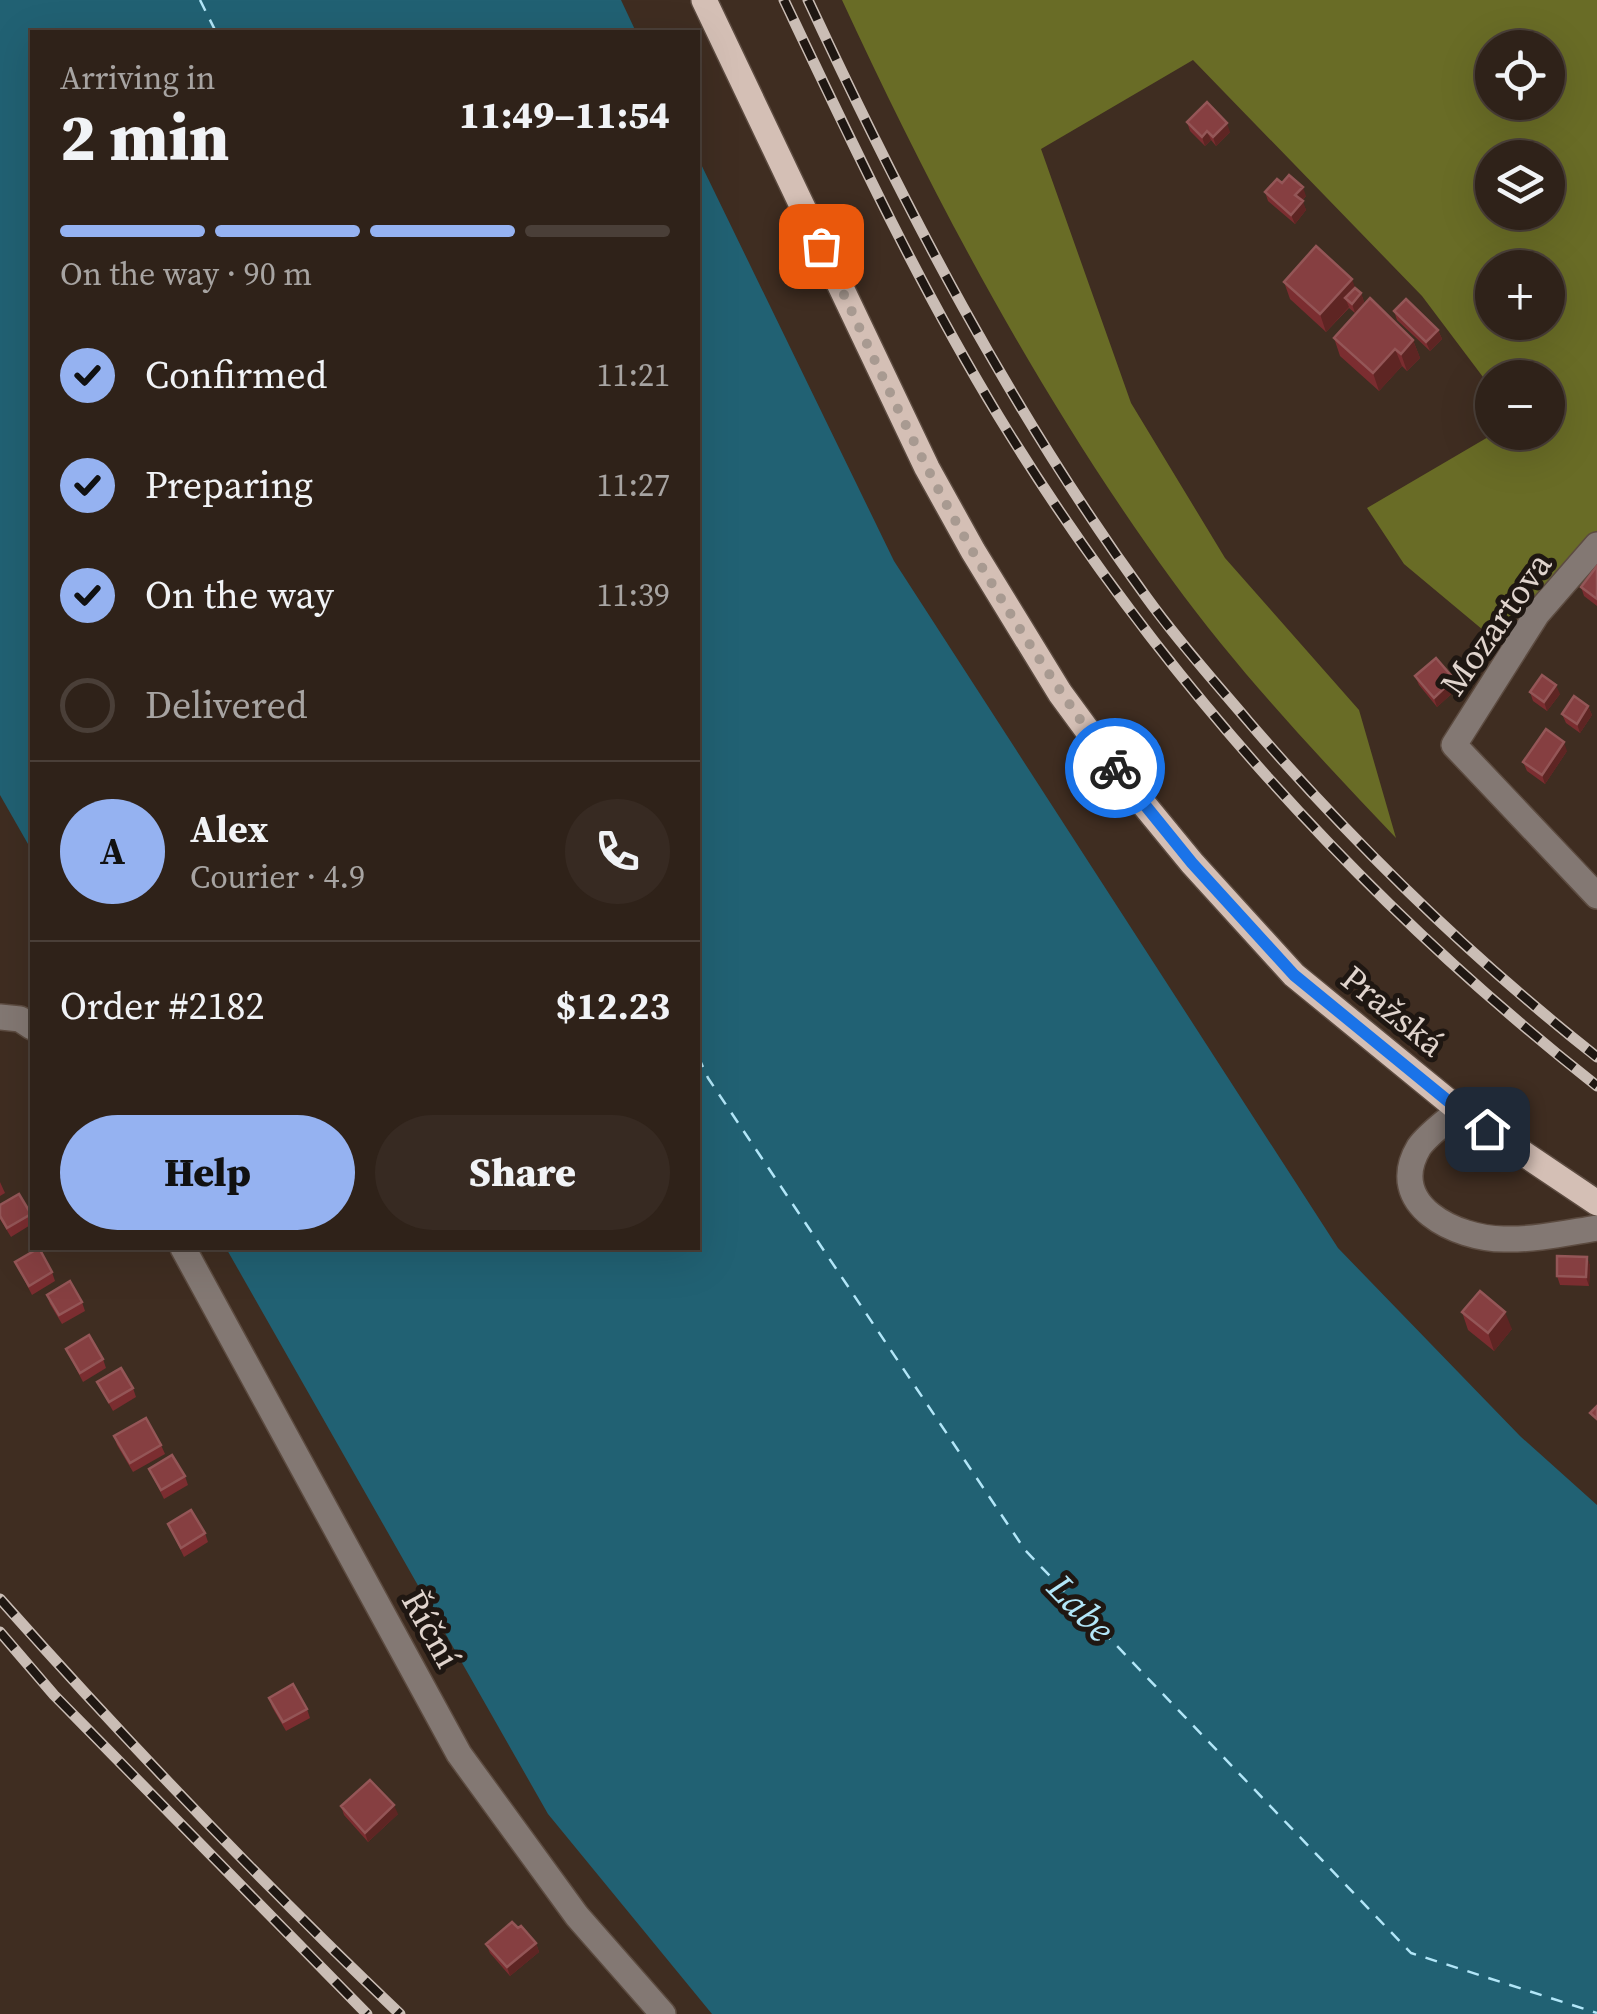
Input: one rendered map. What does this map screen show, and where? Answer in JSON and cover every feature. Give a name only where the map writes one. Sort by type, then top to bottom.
[{"type":"main road","name":"Pražská","points":[[704,0],[888,387],[982,567],[1060,693],[1122,778],[1192,863],[1294,975],[1459,1110],[1597,1202]]},
{"type":"street","name":"Mozartova","points":[[1597,545],[1537,614],[1454,745],[1597,896]]},
{"type":"street","points":[[0,1017],[20,1019],[30,1026]]},
{"type":"street","points":[[1459,1110],[1420,1146],[1409,1174],[1418,1206],[1454,1231],[1500,1240],[1597,1228]]},
{"type":"street","name":"Říční","points":[[184,1250],[458,1754],[577,1916],[663,2014]]},
{"type":"shaded area","points":[[842,0],[1597,0],[1597,532],[1495,640],[1404,564],[1367,508],[1475,445],[1475,450],[1565,450],[1565,360],[1475,360],[1475,366],[1422,296],[1193,60],[1041,149],[1131,403],[1225,558],[1359,710],[1396,838],[1224,648],[1124,512],[993,298],[914,150]]},
{"type":"water","points":[[0,0],[621,0],[635,30],[30,30],[30,848],[0,795]]},
{"type":"water","name":"Labe","points":[[700,162],[894,561],[1338,1248],[1520,1436],[1597,1505],[1597,2014],[712,2014],[548,1814],[227,1250],[700,1250]]},
{"type":"building","points":[[1207,102],[1227,123],[1213,137],[1207,131],[1202,137],[1187,122]]},
{"type":"building","points":[[1289,175],[1303,187],[1295,195],[1303,201],[1291,215],[1265,192],[1277,179],[1282,183]]},
{"type":"building","points":[[1316,246],[1352,279],[1320,314],[1284,282]]},
{"type":"building","points":[[1355,288],[1361,293],[1352,304],[1345,298]]},
{"type":"building","points":[[1370,298],[1413,340],[1401,354],[1395,349],[1373,373],[1334,338]]},
{"type":"building","points":[[1406,299],[1438,330],[1426,342],[1394,311]]},
{"type":"building","points":[[1597,566],[1597,599],[1581,587]]},
{"type":"building","points":[[1436,658],[1454,679],[1434,698],[1415,676]]},
{"type":"building","points":[[1542,675],[1556,685],[1544,702],[1530,692]]},
{"type":"building","points":[[1574,696],[1588,706],[1577,724],[1562,714]]},
{"type":"building","points":[[1546,729],[1564,742],[1542,775],[1523,762]]},
{"type":"building","points":[[19,1194],[30,1215],[7,1228],[0,1216],[0,1205]]},
{"type":"building","points":[[40,1250],[52,1272],[29,1286],[15,1262]]},
{"type":"building","points":[[1557,1256],[1587,1257],[1586,1277],[1557,1276]]},
{"type":"building","points":[[70,1281],[82,1302],[59,1315],[47,1295]]},
{"type":"building","points":[[1480,1291],[1505,1312],[1488,1333],[1462,1312]]},
{"type":"building","points":[[89,1335],[103,1359],[80,1373],[66,1349]]},
{"type":"building","points":[[121,1368],[133,1388],[109,1402],[97,1382]]},
{"type":"building","points":[[146,1418],[161,1445],[130,1463],[114,1436]]},
{"type":"building","points":[[172,1455],[185,1476],[161,1490],[149,1469]]},
{"type":"building","points":[[191,1510],[205,1533],[181,1548],[168,1524]]},
{"type":"building","points":[[293,1684],[307,1709],[283,1722],[269,1698]]},
{"type":"building","points":[[370,1780],[394,1805],[365,1833],[341,1806]]},
{"type":"building","points":[[512,1922],[536,1943],[507,1967],[486,1944]]},
{"type":"ferry route","points":[[200,0],[215,30]]},
{"type":"ferry route","points":[[700,1060],[708,1078],[1025,1550],[1411,1953],[1597,2013]]},
{"type":"railway","points":[[784,0],[886,212],[969,367],[1060,512],[1125,604],[1268,778],[1345,860],[1426,939],[1597,1086]]},
{"type":"railway","points":[[808,0],[963,308],[1051,456],[1159,614],[1288,766],[1371,855],[1458,939],[1597,1057]]},
{"type":"railway","points":[[0,1599],[196,1811],[400,2014]]},
{"type":"railway","points":[[0,1632],[54,1695],[367,2014]]},
{"type":"way so far","points":[[821,246],[927,468],[973,552],[1060,693],[1115,768]]},
{"type":"route","points":[[1115,768],[1192,863],[1294,975],[1487,1129]]}]
